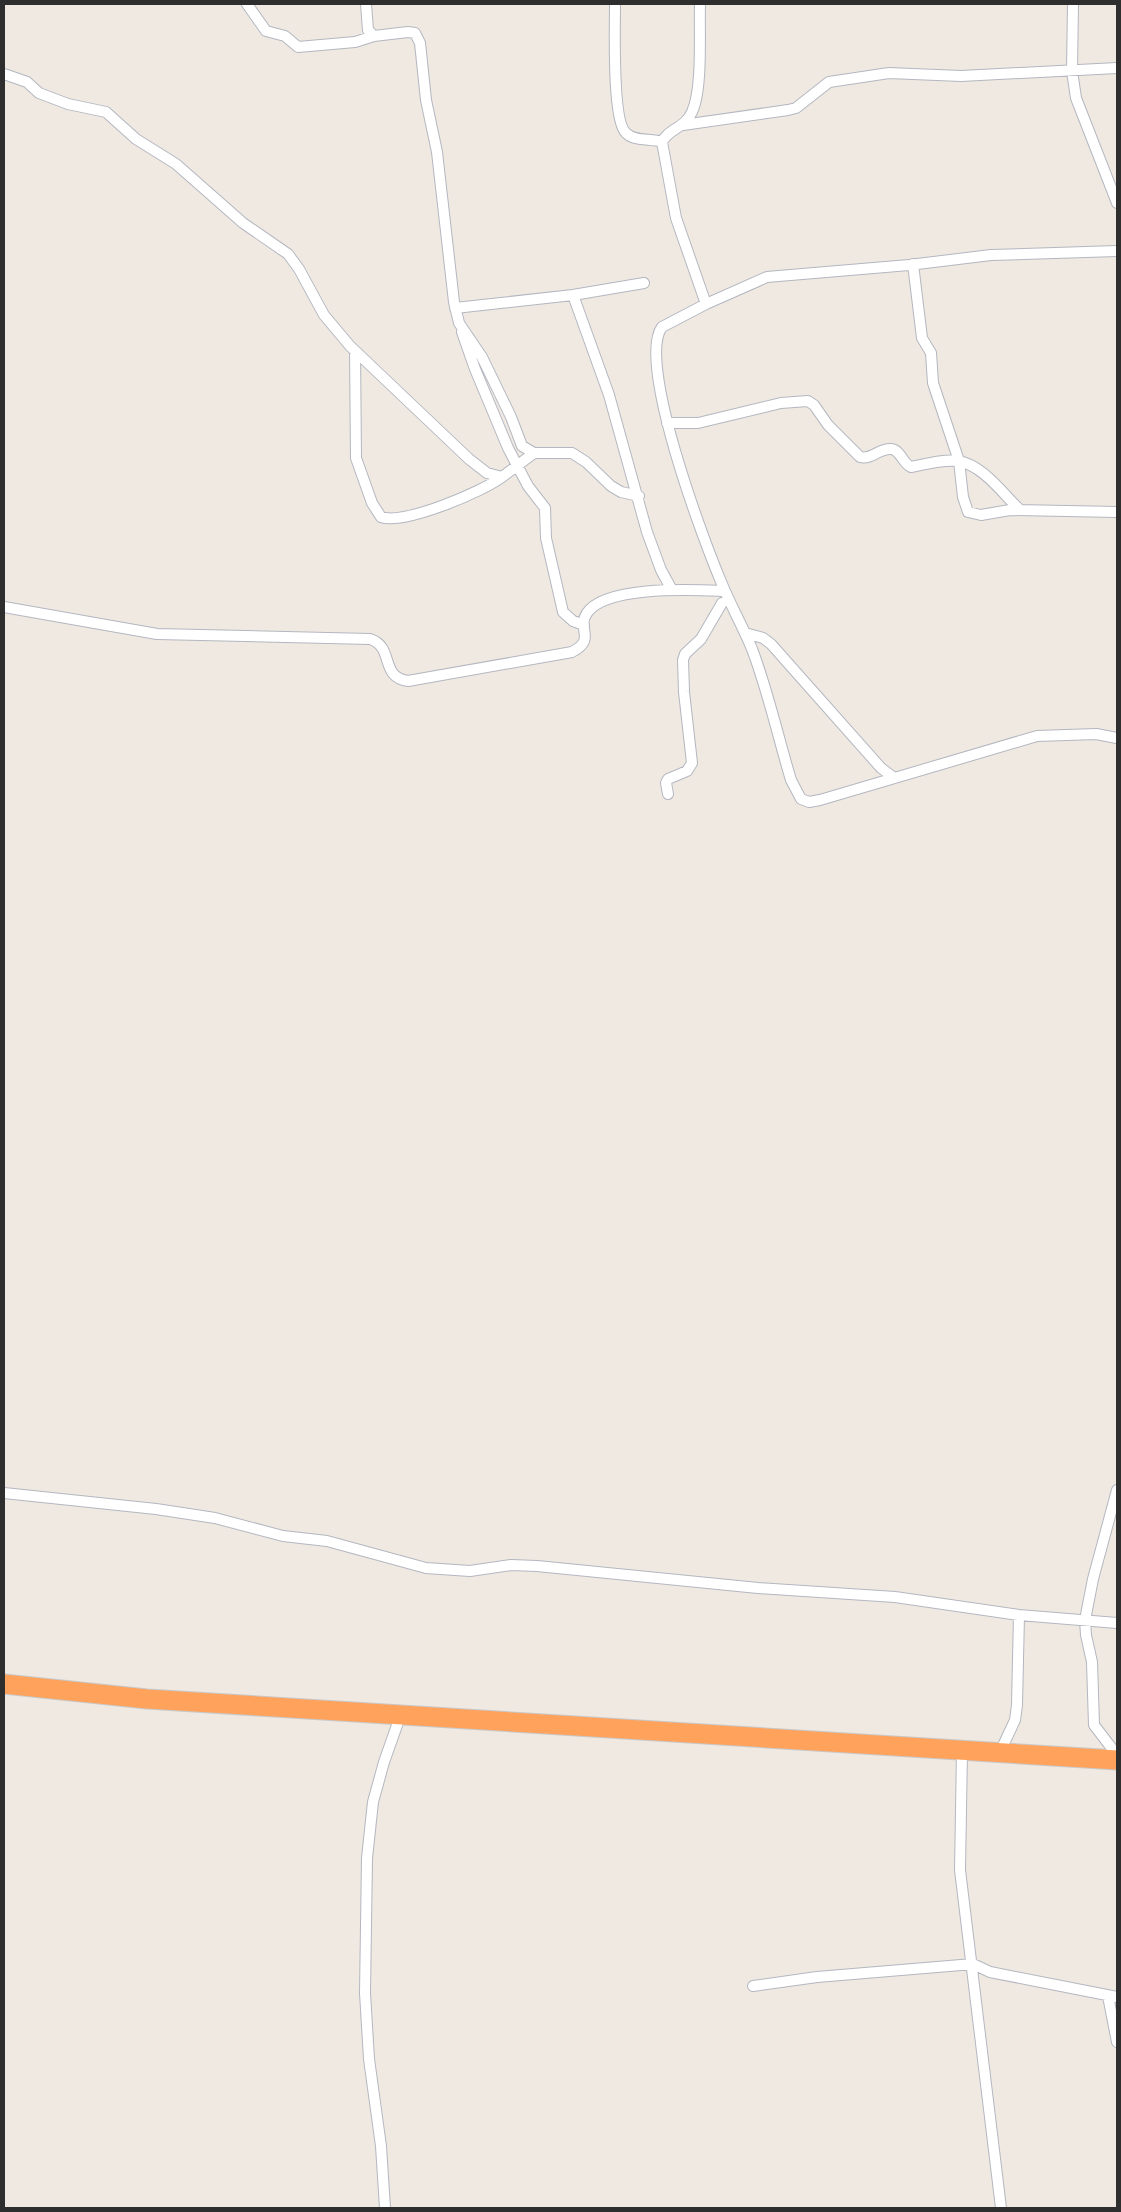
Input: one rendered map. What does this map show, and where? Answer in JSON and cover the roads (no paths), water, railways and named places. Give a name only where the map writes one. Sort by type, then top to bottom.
[{"type":"highway","points":[[4,1684],[147,1700],[401,1714],[800,1742],[1117,1760]]},
{"type":"street","points":[[247,4],[266,31],[285,36],[298,48],[355,42],[374,36],[408,32],[415,33],[420,43],[426,100],[437,152],[455,308],[498,426],[528,486],[544,508],[546,538],[564,612],[573,621],[584,625]]},
{"type":"street","points":[[366,4],[368,30],[374,36]]},
{"type":"street","points":[[615,4],[616,84],[620,121],[623,130],[633,138],[651,138],[662,142]]},
{"type":"street","points":[[683,125],[692,111],[697,93],[700,4]]},
{"type":"street","points":[[1073,4],[1072,71],[1081,116],[1117,203]]},
{"type":"street","points":[[706,304],[676,218],[668,183],[662,142],[670,132],[683,125],[796,108],[829,82],[889,73],[960,76],[1117,68]]},
{"type":"street","points":[[4,74],[27,82],[46,96],[68,104],[106,112],[136,139],[176,164],[243,223],[288,254],[299,269],[324,315],[355,350],[469,459],[487,474],[502,477]]},
{"type":"street","points":[[1117,251],[991,254],[913,264],[767,277],[706,304],[662,327],[658,332],[656,346],[662,406],[666,423],[725,591],[752,650],[791,780],[801,800],[809,802],[820,800],[1037,736],[1096,734],[1117,738]]},
{"type":"street","points":[[913,264],[922,338],[931,353],[933,383],[959,461],[963,497],[968,512],[981,515],[1020,510],[1117,512]]},
{"type":"street","points":[[455,308],[573,295],[644,283]]},
{"type":"street","points":[[573,295],[609,395],[660,570],[672,590]]},
{"type":"street","points":[[461,328],[482,357],[511,417],[522,446],[534,453],[572,453],[586,462],[611,486],[621,492],[639,496]]},
{"type":"street","points":[[355,350],[356,458],[372,503],[381,517],[398,519],[481,491],[534,453]]},
{"type":"street","points":[[666,423],[698,423],[781,403],[808,401],[814,405],[828,425],[860,457],[868,458],[884,449],[891,449],[896,451],[907,466],[911,467],[946,461],[959,461],[981,472],[1020,510]]},
{"type":"street","points":[[4,607],[157,634],[370,639],[380,644],[383,648],[390,672],[400,680],[408,681],[572,652],[584,643],[586,638],[584,618],[588,611],[616,597],[636,592],[672,590],[725,591]]},
{"type":"street","points":[[696,590],[734,609]]},
{"type":"street","points":[[668,794],[666,783],[668,779],[676,773],[688,771],[692,763],[682,660],[685,654],[701,640],[722,603]]},
{"type":"street","points":[[745,633],[763,638],[771,644],[881,768],[893,777]]},
{"type":"street","points":[[1117,1490],[1093,1579],[1085,1620],[1092,1662],[1094,1725],[1117,1755]]},
{"type":"street","points":[[4,1493],[156,1508],[215,1518],[283,1536],[327,1541],[426,1568],[470,1571],[511,1565],[537,1566],[758,1588],[895,1597],[1019,1615],[1117,1623]]},
{"type":"street","points":[[1000,1752],[1015,1720],[1019,1615]]},
{"type":"street","points":[[385,2208],[381,2146],[369,2059],[365,1993],[367,1858],[373,1802],[384,1762],[401,1714]]},
{"type":"street","points":[[962,1750],[960,1870],[973,1964],[1001,2208]]},
{"type":"street","points":[[753,1986],[817,1977],[973,1964],[990,1972],[1040,1980],[1112,1997],[1117,2042]]}]
